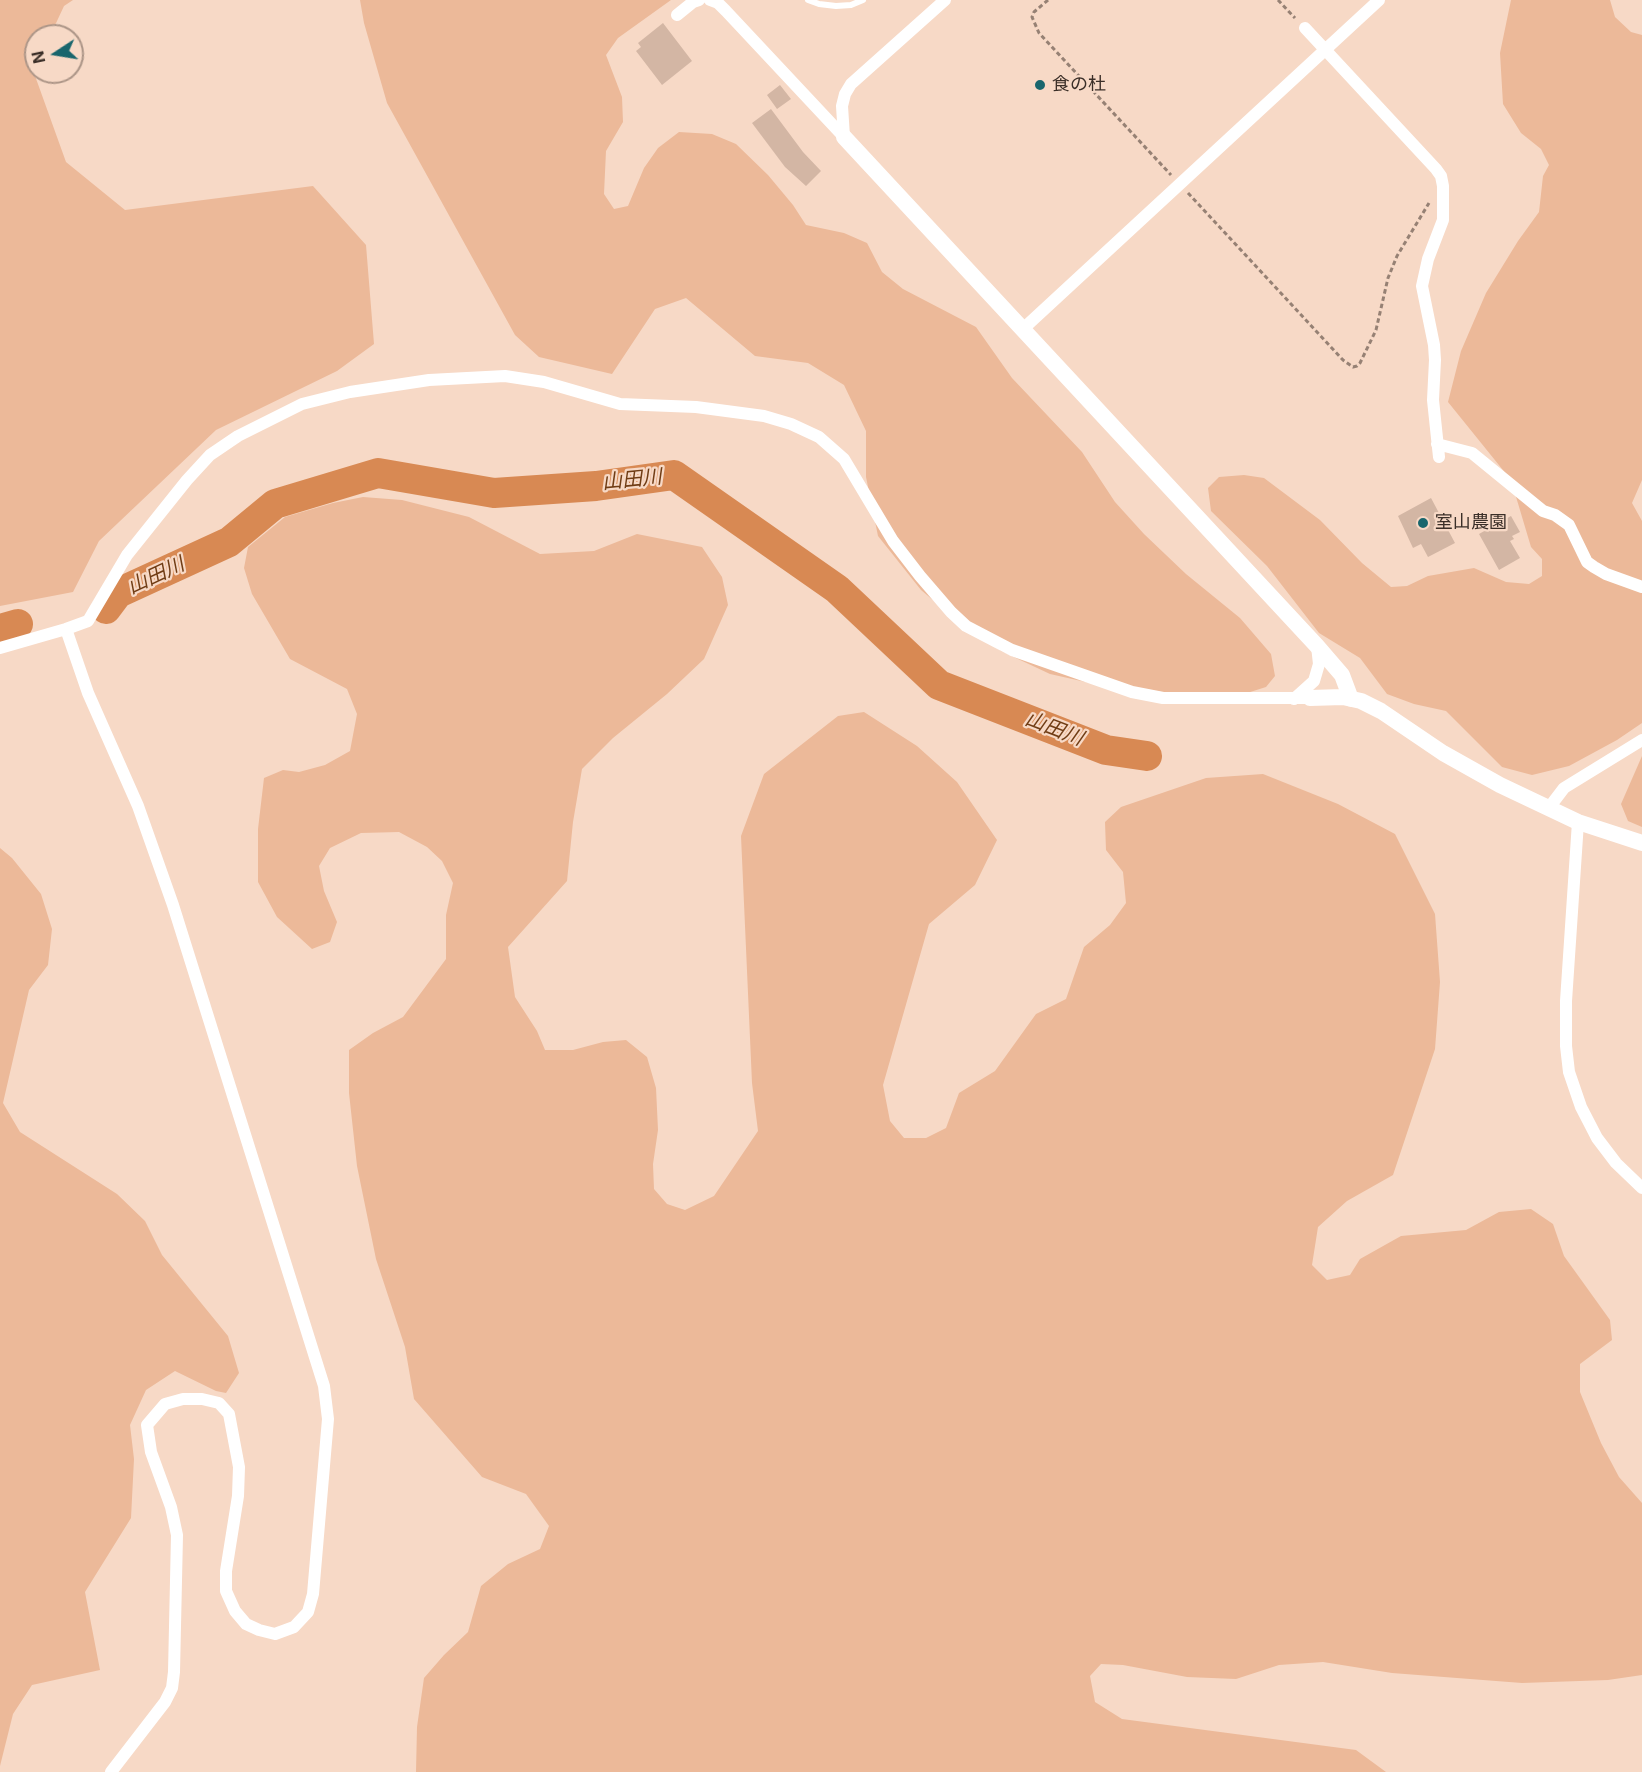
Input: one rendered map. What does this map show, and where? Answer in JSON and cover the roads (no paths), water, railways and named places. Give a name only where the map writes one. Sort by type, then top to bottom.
[{"type":"street","points":[[677,15],[699,0]]},
{"type":"street","points":[[710,0],[718,3],[726,11],[1024,328],[1317,646],[1342,675],[1348,685],[1351,699]]},
{"type":"street","points":[[844,137],[842,105],[850,84],[945,0]]},
{"type":"street","points":[[1024,328],[1379,0]]},
{"type":"street","points":[[1305,28],[1441,176],[1443,220],[1428,259],[1422,286],[1434,352],[1432,400],[1438,450],[1472,453],[1543,511],[1555,514],[1569,525],[1587,562],[1606,574],[1642,587]]},
{"type":"street","points":[[0,648],[66,630],[88,621],[127,555],[160,513],[210,455],[238,436],[302,404],[350,392],[429,380],[505,376],[544,382],[620,404],[696,407],[764,416],[791,424],[819,437],[844,459],[893,541],[951,612],[966,626],[1012,650],[1132,692],[1163,698],[1351,699],[1361,701],[1381,711],[1443,753],[1500,785],[1578,822],[1642,843]]},
{"type":"street","points":[[66,630],[88,693],[138,806],[173,905],[324,1386],[328,1419],[313,1594],[308,1612],[294,1628],[275,1634],[246,1624],[235,1611],[226,1591],[226,1571],[238,1496],[239,1467],[229,1414],[219,1403],[202,1399],[183,1399],[165,1404],[147,1425],[151,1452],[171,1507],[177,1535],[174,1672],[172,1688],[165,1702],[111,1772]]},
{"type":"street","points":[[1302,699],[1314,681],[1319,664],[1317,646]]},
{"type":"street","points":[[1548,809],[1564,788],[1642,740]]},
{"type":"street","points":[[1578,822],[1566,1001],[1566,1046],[1569,1072],[1581,1107],[1597,1138],[1616,1163],[1642,1188]]},
{"type":"lane","points":[[808,0],[836,6],[850,5],[863,0]]},
{"type":"waterway","name":"山田川","points":[[106,609],[118,593],[229,542],[275,504],[378,473],[494,493],[596,486],[674,475],[837,589],[939,685],[1106,750],[1147,756]]},
{"type":"waterway","name":"山田川","points":[[0,629],[18,624]]},
{"type":"place","name":"食の杜","points":[[1040,85]]},
{"type":"place","name":"室山農園","points":[[1423,523]]}]
